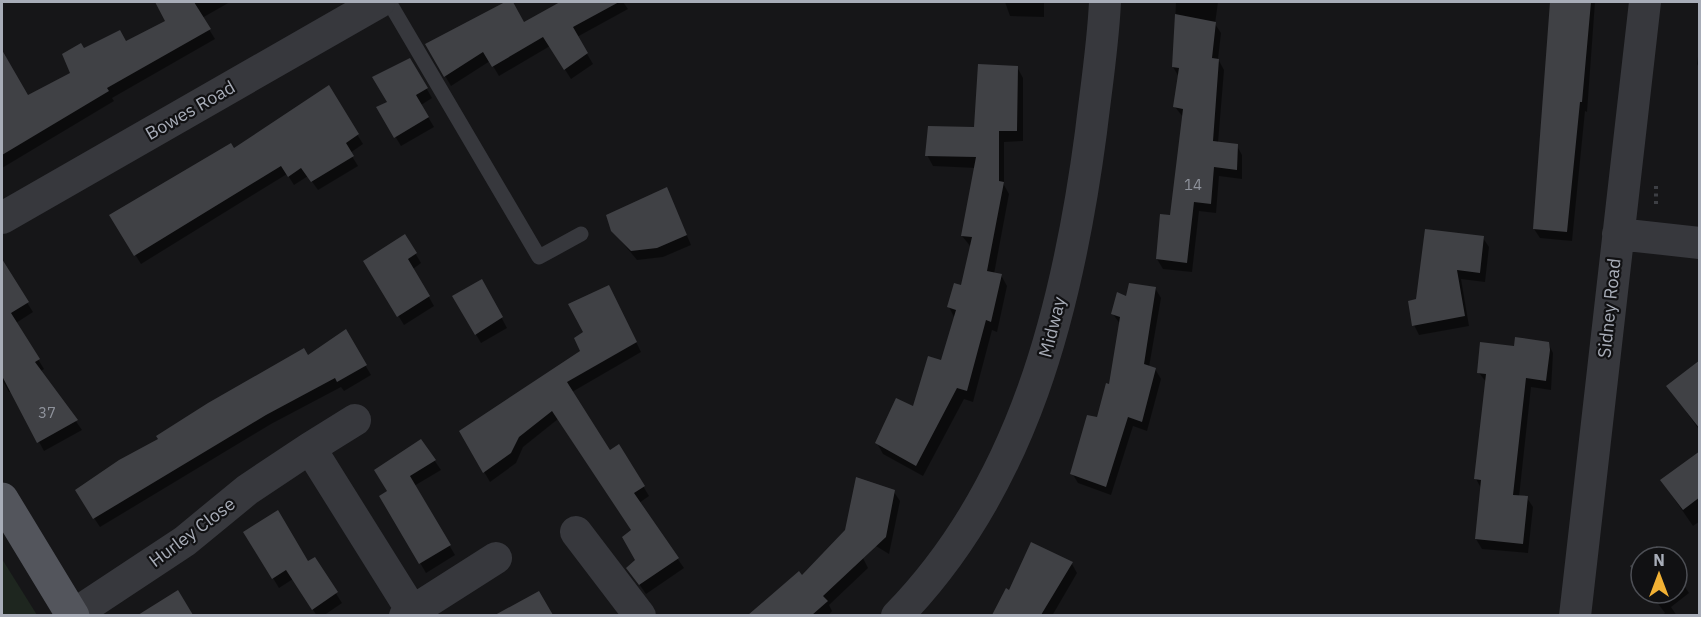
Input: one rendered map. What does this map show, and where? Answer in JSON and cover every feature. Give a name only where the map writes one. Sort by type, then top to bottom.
[{"type":"main road","points":[[2,499],[73,615]]},
{"type":"street","name":"Bowes Road","points":[[2,218],[379,2]]},
{"type":"street","name":"Midway","points":[[897,615],[954,547],[976,513],[1008,454],[1047,353],[1081,208],[1104,33],[1105,2]]},
{"type":"street","name":"Sidney Road","points":[[1575,615],[1645,2]]},
{"type":"street","points":[[1618,234],[1700,243]]},
{"type":"street","name":"Hurley Close","points":[[73,615],[185,541],[247,490],[355,420]]},
{"type":"street","points":[[310,448],[409,613],[496,558]]},
{"type":"street","points":[[576,532],[640,615]]},
{"type":"lane","points":[[389,2],[539,257],[581,234]]},
{"type":"shaded area","points":[[2,559],[37,615],[2,615]]},
{"type":"building","points":[[155,2],[194,2],[211,29],[107,88],[109,91],[2,155],[2,50],[28,95],[70,73],[62,54],[81,43],[84,48],[120,30],[126,41],[165,21]]},
{"type":"building","points":[[505,2],[513,2],[524,22],[560,2],[619,2],[573,27],[588,53],[564,70],[543,37],[492,67],[483,52],[444,77],[425,44]]},
{"type":"building","points":[[1550,2],[1591,2],[1567,232],[1533,229]]},
{"type":"building","points":[[1175,14],[1216,22],[1212,58],[1219,59],[1213,141],[1238,144],[1237,170],[1214,167],[1211,204],[1194,202],[1187,263],[1156,259],[1160,214],[1170,215],[1183,109],[1173,107],[1179,68],[1172,67]]},
{"type":"building","points":[[410,58],[428,88],[416,95],[429,117],[394,138],[376,107],[387,102],[372,77]]},
{"type":"building","points":[[978,64],[1018,66],[1017,131],[999,131],[999,181],[1004,182],[987,271],[1002,274],[991,322],[986,320],[967,391],[957,388],[916,466],[875,443],[896,398],[913,406],[928,356],[941,360],[956,310],[947,307],[954,283],[961,285],[972,237],[961,236],[976,157],[925,156],[928,126],[974,127]]},
{"type":"building","points":[[329,85],[359,134],[346,143],[354,156],[311,182],[301,168],[288,177],[281,166],[134,256],[109,215],[231,143],[234,148]]},
{"type":"building","points":[[667,187],[687,235],[657,248],[631,251],[611,231],[606,215]]},
{"type":"building","points":[[1425,229],[1484,236],[1480,273],[1457,270],[1465,316],[1412,326],[1408,301],[1416,299]]},
{"type":"building","points":[[405,234],[417,253],[408,259],[430,296],[397,317],[363,261]]},
{"type":"building","points":[[2,259],[29,302],[11,313],[40,359],[35,362],[78,420],[37,443],[2,376]]},
{"type":"building","points":[[482,279],[503,317],[475,335],[452,296]]},
{"type":"building","points":[[1129,283],[1156,287],[1144,364],[1156,368],[1142,422],[1128,417],[1106,487],[1070,474],[1087,415],[1097,417],[1106,383],[1109,384],[1120,317],[1111,314],[1117,292],[1126,296]]},
{"type":"building","points":[[609,285],[637,342],[567,382],[610,450],[619,444],[645,486],[634,493],[679,558],[639,585],[626,568],[635,560],[622,537],[631,530],[552,411],[519,437],[511,453],[483,473],[459,431],[580,351],[574,338],[583,332],[568,304]]},
{"type":"building","points":[[346,329],[367,365],[337,382],[335,378],[266,415],[93,519],[75,490],[119,460],[158,439],[156,436],[208,403],[304,348],[308,355]]},
{"type":"building","points":[[1515,337],[1549,342],[1550,350],[1546,381],[1526,378],[1513,495],[1528,496],[1523,544],[1475,539],[1481,480],[1474,479],[1486,374],[1477,373],[1480,342],[1514,346]]},
{"type":"building","points":[[1700,360],[1700,429],[1666,386]]},
{"type":"building","points":[[421,439],[436,460],[410,476],[451,545],[419,564],[379,496],[387,491],[374,470]]},
{"type":"building","points":[[1700,451],[1700,497],[1683,510],[1660,480]]},
{"type":"building","points":[[856,477],[895,490],[886,537],[823,596],[828,601],[812,615],[748,615],[799,571],[802,575],[845,530]]},
{"type":"building","points":[[278,510],[308,561],[315,557],[338,592],[312,610],[286,570],[272,579],[243,532]]},
{"type":"building","points":[[1031,542],[1073,562],[1041,615],[992,615],[1006,588],[1009,590]]},
{"type":"building","points":[[178,590],[193,615],[138,615]]},
{"type":"building","points":[[539,591],[553,615],[495,615]]}]
